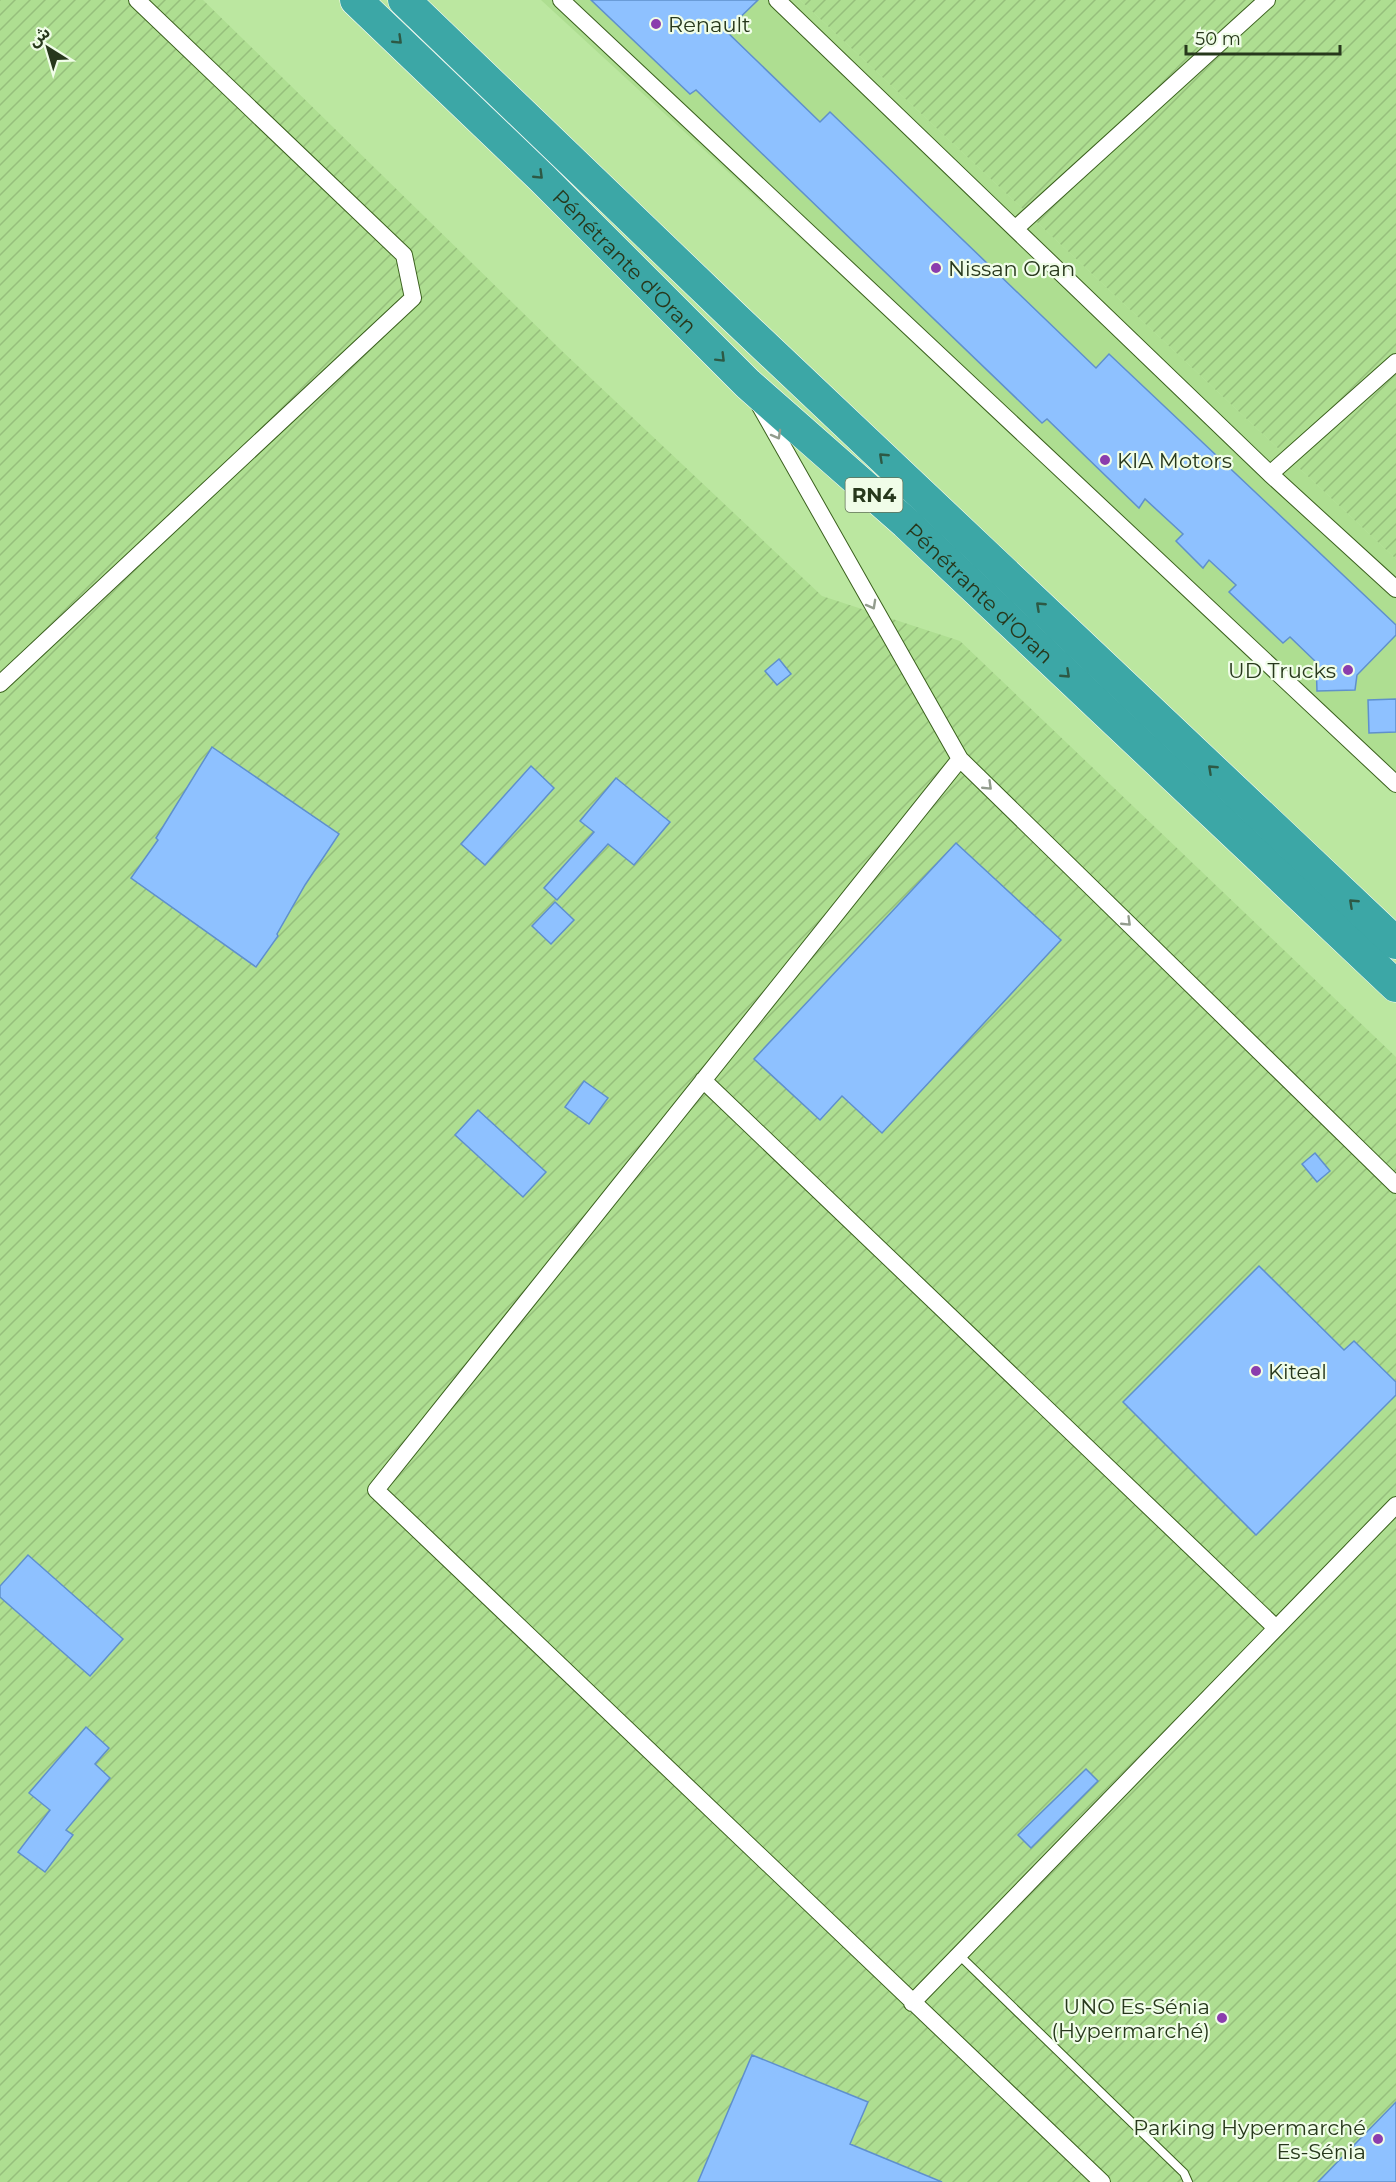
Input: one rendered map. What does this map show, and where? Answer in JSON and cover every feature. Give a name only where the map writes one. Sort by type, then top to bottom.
[{"type":"highway","name":"Pénétrante d'Oran","points":[[356,0],[542,178],[748,384],[906,523],[1396,986]]},
{"type":"highway","name":"Pénétrante d'Oran","points":[[404,0],[727,310],[1396,943]]},
{"type":"street","points":[[0,684],[413,298],[404,255],[137,0]]},
{"type":"street","points":[[561,0],[1396,784]]},
{"type":"street","points":[[777,0],[1270,474],[1396,589]]},
{"type":"street","points":[[1016,228],[1267,0]]},
{"type":"street","points":[[1270,474],[1396,362]]},
{"type":"street","points":[[748,384],[960,759],[1396,1185]]},
{"type":"street","points":[[960,759],[376,1490],[1102,2182]]},
{"type":"street","points":[[703,1080],[1276,1628]]},
{"type":"street","points":[[912,2003],[1396,1505]]},
{"type":"lane","points":[[959,1955],[1184,2172],[1188,2182]]},
{"type":"shaded area","points":[[0,0],[203,0],[562,351],[822,596],[960,641],[1396,1057],[1396,2182],[0,2182]]},
{"type":"shaded area","points":[[541,0],[800,0],[1396,559],[1396,786]]},
{"type":"shaded area","points":[[800,0],[1396,0],[1396,559]]},
{"type":"building","points":[[591,0],[758,0],[726,31],[820,122],[830,112],[1096,368],[1109,354],[1396,625],[1396,635],[1357,675],[1355,690],[1317,691],[1316,662],[1290,637],[1283,643],[1229,592],[1236,585],[1209,560],[1203,568],[1176,541],[1183,534],[1145,499],[1139,508],[1047,419],[1042,423],[696,90],[690,94]]},
{"type":"building","points":[[779,659],[791,674],[777,685],[765,671]]},
{"type":"building","points":[[1396,699],[1396,732],[1369,733],[1368,700]]},
{"type":"building","points":[[212,747],[339,834],[305,885],[277,934],[278,936],[256,967],[131,878],[158,840],[156,838]]},
{"type":"building","points":[[531,766],[554,788],[485,865],[461,844]]},
{"type":"building","points":[[616,778],[670,822],[634,865],[608,844],[557,900],[544,888],[594,832],[580,821]]},
{"type":"building","points":[[956,843],[1061,940],[882,1133],[842,1096],[820,1120],[754,1059]]},
{"type":"building","points":[[555,902],[574,920],[551,944],[532,926]]},
{"type":"building","points":[[584,1081],[608,1098],[589,1124],[565,1107]]},
{"type":"building","points":[[478,1110],[546,1172],[523,1197],[455,1135]]},
{"type":"building","points":[[1315,1153],[1330,1171],[1317,1182],[1302,1164]]},
{"type":"building","name":"Kiteal","points":[[1259,1266],[1344,1350],[1354,1341],[1396,1382],[1396,1395],[1256,1535],[1123,1402]]},
{"type":"building","points":[[28,1555],[123,1639],[90,1676],[0,1597],[0,1586]]},
{"type":"building","points":[[86,1727],[109,1748],[95,1764],[110,1778],[66,1830],[73,1835],[45,1872],[18,1852],[50,1810],[29,1793]]},
{"type":"building","points":[[1086,1769],[1098,1781],[1031,1848],[1018,1835]]},
{"type":"building","points":[[752,2055],[868,2102],[850,2144],[942,2182],[698,2182]]},
{"type":"building","name":"Parking Hypermarché Es-Sénia","points":[[1396,2102],[1396,2182],[1318,2182]]},
{"type":"place","name":"Renault","points":[[656,24]]},
{"type":"place","name":"Nissan Oran","points":[[936,268]]},
{"type":"place","name":"KIA Motors","points":[[1105,460]]},
{"type":"place","name":"UD Trucks","points":[[1348,670]]},
{"type":"place","name":"Kiteal","points":[[1256,1371]]},
{"type":"place","name":"UNO Es-Sénia (Hypermarché)","points":[[1222,2018]]},
{"type":"place","name":"Parking Hypermarché Es-Sénia","points":[[1378,2139]]}]
